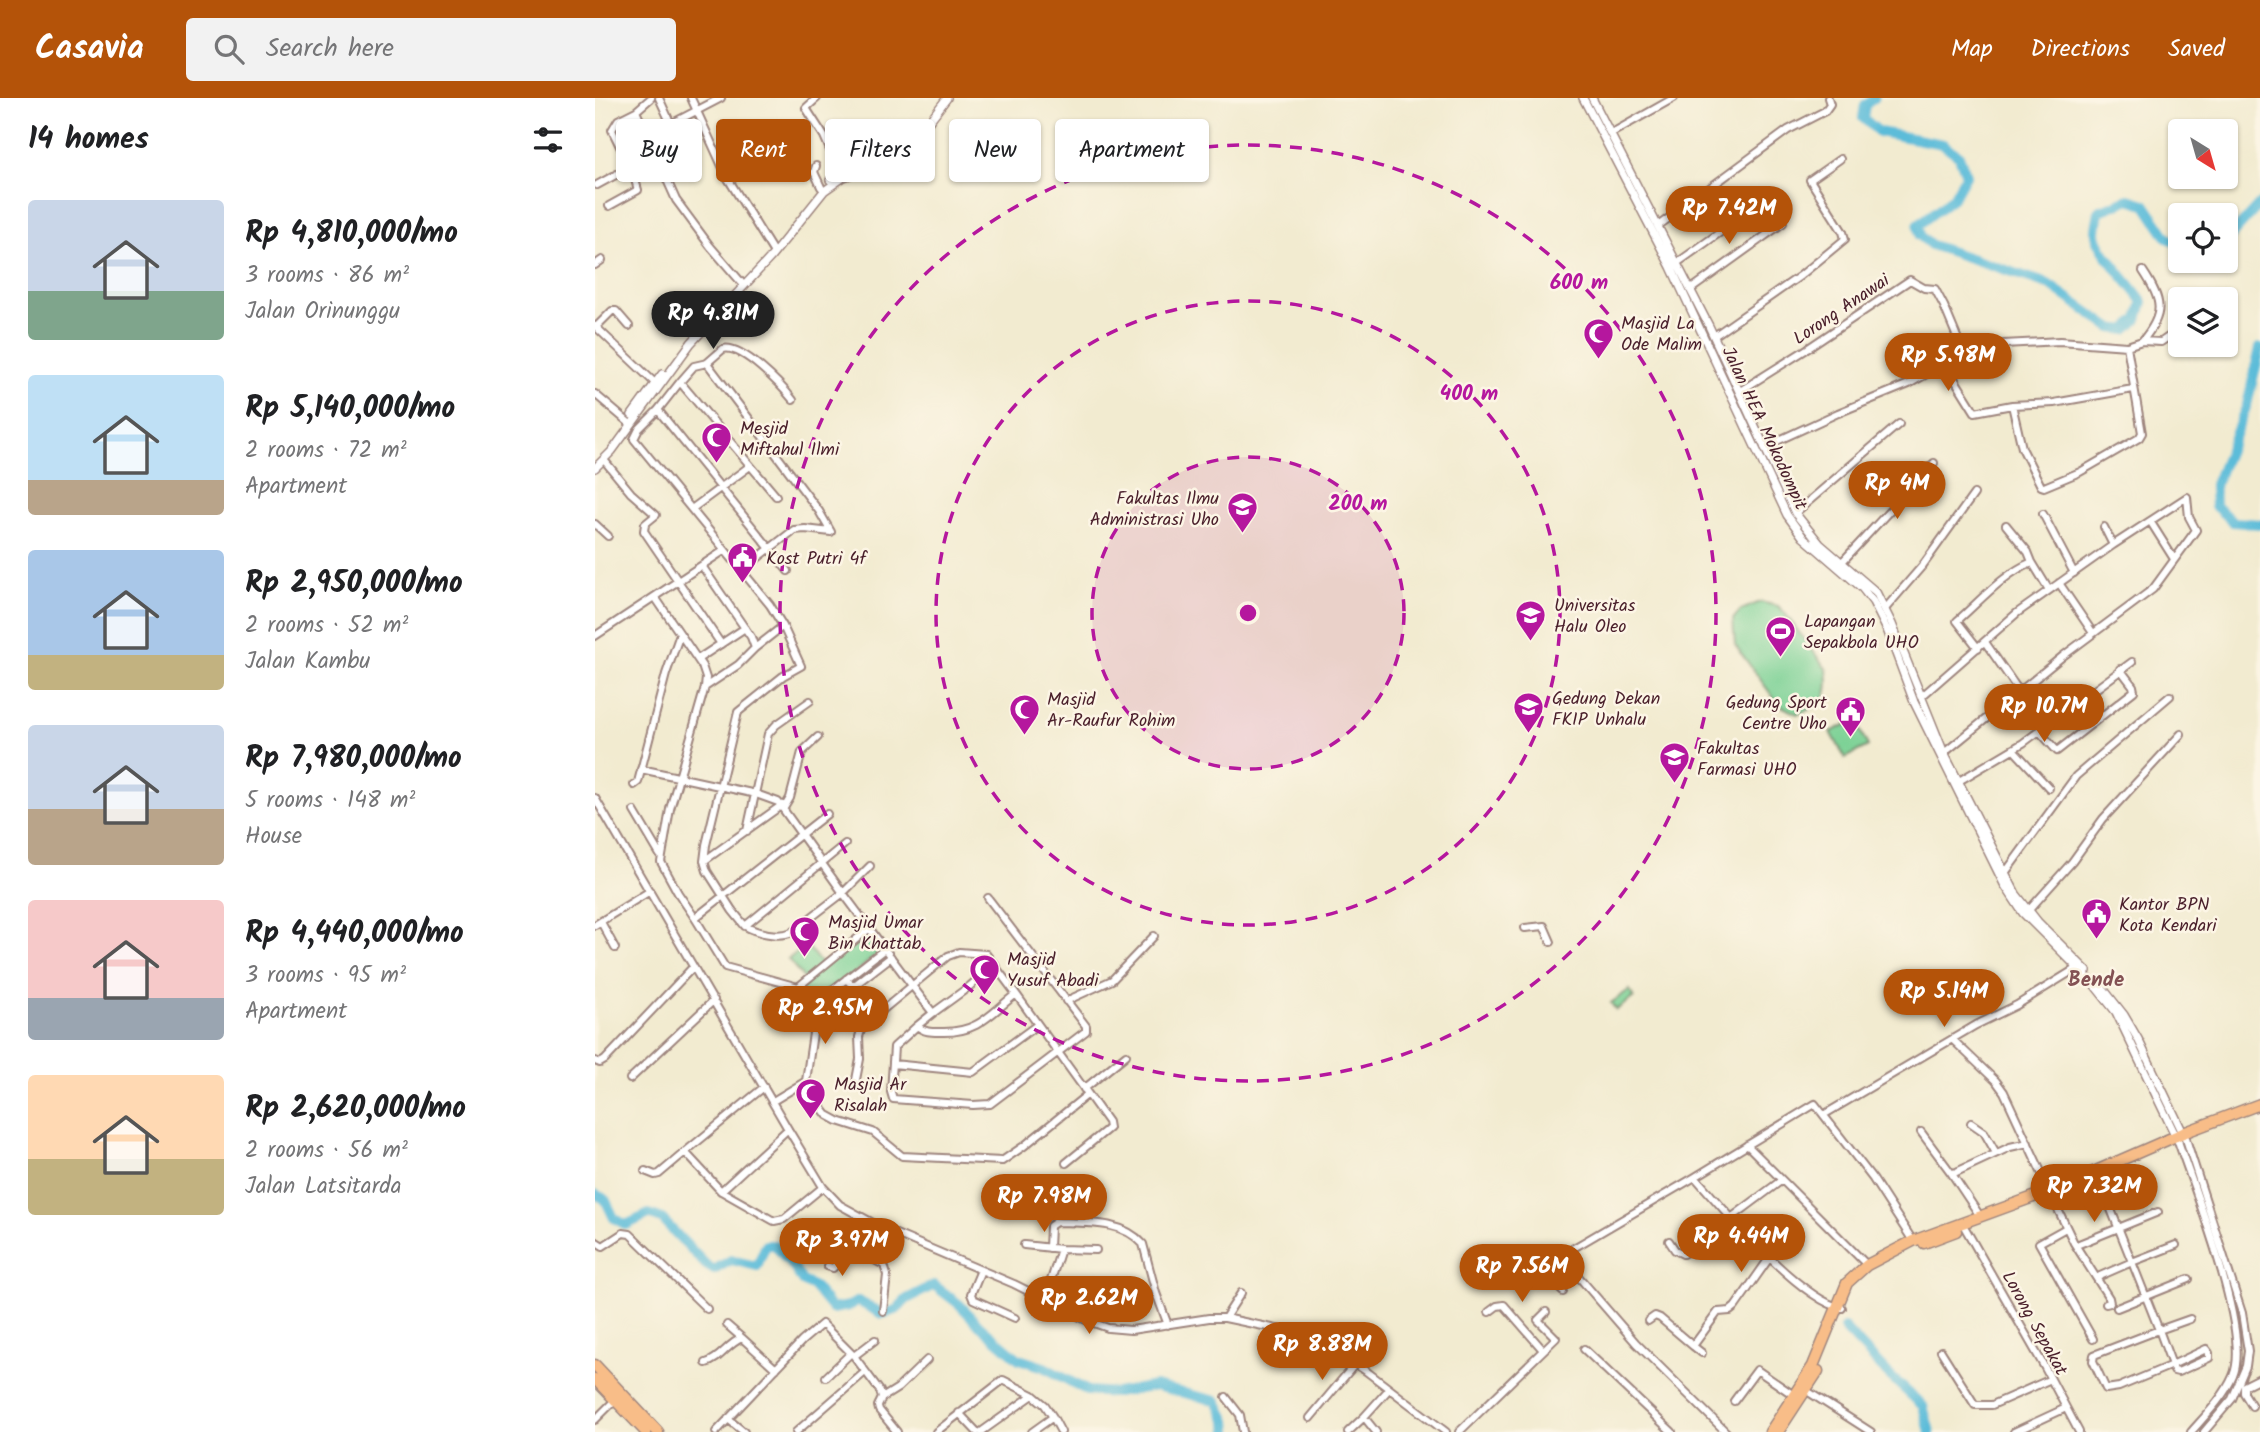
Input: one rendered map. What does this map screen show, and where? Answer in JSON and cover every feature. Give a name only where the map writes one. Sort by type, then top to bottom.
[{"type":"highway","points":[[1777,1429],[1819,1355],[1839,1308],[1853,1286],[1870,1270],[1980,1216],[2056,1192],[2260,1104]]},
{"type":"highway","points":[[1777,1429],[1807,1391],[1825,1356],[1847,1283],[1867,1265],[1913,1241],[1965,1228],[2098,1177],[2181,1137],[2260,1111]]},
{"type":"highway","points":[[595,1365],[651,1430]]},
{"type":"highway","points":[[595,1379],[651,1430]]},
{"type":"street","points":[[622,119],[651,98]]},
{"type":"street","points":[[659,98],[669,119]]},
{"type":"street","points":[[691,98],[727,177],[773,252]]},
{"type":"street","points":[[682,119],[721,98]]},
{"type":"street","points":[[817,98],[806,108],[825,138]]},
{"type":"street","points":[[924,119],[941,98]]},
{"type":"street","points":[[707,323],[831,184],[907,150],[947,98]]},
{"type":"street","name":"Jalan HEA Mokodompit","points":[[1583,98],[1658,226],[1714,336],[1718,356],[1739,391],[1764,447],[1766,463],[1795,513],[1879,610],[1914,703],[1988,846],[2016,894],[2029,910],[2105,989],[2128,1028],[2181,1137]]},
{"type":"street","name":"Jalan HEA Mokodompit","points":[[1591,98],[1718,356],[1796,530],[1876,592],[1944,753],[2004,884],[2023,913],[2106,998],[2128,1028]]},
{"type":"street","points":[[1610,134],[1674,98]]},
{"type":"street","points":[[1658,226],[1788,130],[1825,111],[1830,104],[1828,98]]},
{"type":"street","points":[[636,111],[640,119]]},
{"type":"street","points":[[616,123],[613,126],[616,139]]},
{"type":"street","points":[[1714,336],[1800,276],[1845,239],[1810,182],[1810,179],[1840,159]]},
{"type":"street","points":[[815,166],[814,172],[821,187]]},
{"type":"street","points":[[597,185],[616,177]]},
{"type":"street","points":[[609,206],[638,190],[635,182]]},
{"type":"street","points":[[668,182],[680,206],[741,282]]},
{"type":"street","points":[[595,462],[624,430],[741,282],[773,252],[821,187],[828,182]]},
{"type":"street","points":[[1690,290],[1783,223]]},
{"type":"street","points":[[1677,263],[1722,231],[1735,226]]},
{"type":"street","points":[[595,265],[602,260]]},
{"type":"street","points":[[2142,341],[2155,325],[2160,308],[2155,289],[2143,271]]},
{"type":"street","name":"Lorong Anawai","points":[[1739,391],[1816,344],[1910,280],[1924,288],[1935,289],[1963,354]]},
{"type":"street","points":[[629,326],[616,311],[595,327],[657,385]]},
{"type":"street","points":[[1764,447],[1909,384],[1963,354],[2003,344],[2066,341],[2127,346],[2142,341],[2161,342],[2168,337]]},
{"type":"street","points":[[2012,405],[2022,447],[2041,486],[2080,472],[2139,438],[2142,433],[2127,346]]},
{"type":"street","points":[[634,437],[694,366],[707,363],[723,349],[732,348],[764,369],[793,400]]},
{"type":"street","points":[[707,363],[819,510],[831,532],[794,530],[742,570]]},
{"type":"street","points":[[1945,364],[1975,412],[2012,405],[2054,403],[2133,389]]},
{"type":"street","points":[[680,382],[776,496]]},
{"type":"street","points":[[595,468],[604,460],[657,385]]},
{"type":"street","points":[[595,394],[628,422]]},
{"type":"street","points":[[658,410],[788,571]]},
{"type":"street","points":[[1795,513],[1899,424]]},
{"type":"street","points":[[624,430],[634,437],[770,605],[801,666],[777,680],[739,712],[704,861],[708,874],[745,926],[762,932],[789,934],[843,893],[870,866]]},
{"type":"street","points":[[604,460],[631,493],[656,515],[645,524],[644,531],[721,644]]},
{"type":"street","points":[[1840,565],[1934,463]]},
{"type":"street","points":[[693,509],[750,466]]},
{"type":"street","points":[[1885,609],[1916,574],[1974,494]]},
{"type":"street","points":[[1914,703],[2049,590],[2187,497],[2187,509],[2196,530],[2153,589],[2019,691],[1944,753]]},
{"type":"street","points":[[2043,514],[2074,573]]},
{"type":"street","points":[[2150,520],[2174,559]]},
{"type":"street","points":[[595,524],[608,536]]},
{"type":"street","points":[[2006,524],[2028,551],[2049,590]]},
{"type":"street","points":[[2104,527],[2113,545]]},
{"type":"street","points":[[595,636],[725,550]]},
{"type":"street","points":[[1978,648],[1957,621],[1992,589],[2032,562]]},
{"type":"street","points":[[702,566],[745,628],[755,648]]},
{"type":"street","points":[[2059,583],[2093,633]]},
{"type":"street","points":[[655,597],[705,673],[705,687],[670,809],[661,857]]},
{"type":"street","points":[[705,687],[738,665],[783,626]]},
{"type":"street","points":[[698,659],[745,628]]},
{"type":"street","points":[[634,785],[638,782],[666,674],[680,634]]},
{"type":"street","points":[[1985,642],[2019,691]]},
{"type":"street","points":[[1959,781],[2013,749],[2131,662]]},
{"type":"street","points":[[2039,731],[2057,751],[2098,721],[2134,691],[2120,669]]},
{"type":"street","points":[[2004,873],[2076,776],[2170,696]]},
{"type":"street","points":[[747,831],[770,730],[810,701]]},
{"type":"street","points":[[2029,910],[2080,852],[2103,819],[2181,734]]},
{"type":"street","points":[[704,861],[783,807],[790,798],[803,752],[818,737]]},
{"type":"street","points":[[2013,749],[2049,789]]},
{"type":"street","points":[[641,769],[755,794],[783,807],[843,893],[933,1013]]},
{"type":"street","points":[[595,798],[788,1129],[823,1187],[840,1205],[875,1224],[1108,1328],[1131,1331],[1209,1318],[1225,1318],[1305,1335],[1355,1364],[1446,1432]]},
{"type":"street","points":[[634,811],[661,857],[665,872],[725,967],[798,987],[807,1002],[817,1008]]},
{"type":"street","points":[[695,918],[827,814]]},
{"type":"street","points":[[745,926],[845,844]]},
{"type":"street","points":[[615,948],[598,923],[650,891]]},
{"type":"street","points":[[988,898],[1087,1029],[985,1105],[893,1099],[891,1095],[895,1045],[995,964]]},
{"type":"street","points":[[1525,928],[1544,926],[1551,942]]},
{"type":"street","points":[[798,987],[870,928]]},
{"type":"street","points":[[1066,1000],[1112,980],[1154,936]]},
{"type":"street","points":[[886,948],[822,998],[817,1008],[806,1081],[814,1098],[827,1115],[873,1132],[898,1154],[909,1158],[1002,1161],[1024,1146],[1126,1055]]},
{"type":"street","points":[[855,1085],[862,1027],[952,954],[981,952],[995,964],[1108,1122],[1109,1128],[1066,1163]]},
{"type":"street","points":[[846,979],[851,984],[856,984],[891,957]]},
{"type":"street","points":[[595,1061],[600,1063],[605,1060],[694,967]]},
{"type":"street","points":[[1825,1114],[2026,1000],[2077,968]]},
{"type":"street","points":[[917,1026],[925,1032],[934,1033],[968,1031],[1016,993]]},
{"type":"street","points":[[630,1079],[714,1000]]},
{"type":"street","points":[[893,1064],[973,1072],[1037,1025]]},
{"type":"street","points":[[1953,1040],[2002,1088],[2028,1143],[2056,1192],[2066,1228],[2107,1293],[2110,1303],[2106,1304]]},
{"type":"street","points":[[773,1101],[806,1081]]},
{"type":"street","points":[[645,1171],[659,1174],[764,1087]]},
{"type":"street","points":[[1726,1432],[1636,1343],[1560,1256],[1812,1104],[1817,1105],[1825,1114],[1878,1185],[1913,1241]]},
{"type":"street","points":[[1971,1123],[1984,1132],[1996,1153]]},
{"type":"street","points":[[721,1191],[788,1129]]},
{"type":"street","points":[[1921,1132],[1980,1216]]},
{"type":"street","points":[[2181,1137],[2236,1328],[2238,1352],[2234,1376],[2191,1432]]},
{"type":"street","points":[[2181,1137],[2242,1313],[2248,1351],[2246,1366],[2232,1399],[2204,1432]]},
{"type":"street","points":[[1952,1174],[1996,1153],[2028,1143]]},
{"type":"street","points":[[1747,1145],[1867,1265]]},
{"type":"street","points":[[685,1152],[721,1191],[774,1222],[780,1222],[823,1187]]},
{"type":"street","points":[[1695,1177],[1731,1219],[1790,1277],[1839,1308]]},
{"type":"street","points":[[2098,1177],[2146,1296],[2159,1331],[2172,1365],[2174,1371],[2178,1372],[2209,1358],[2210,1354],[2206,1349],[2172,1365],[2106,1389],[2092,1356],[2100,1352],[2159,1331],[2190,1319]]},
{"type":"street","points":[[1669,1241],[1675,1250],[1683,1254],[1782,1180]]},
{"type":"street","points":[[2079,1244],[2158,1212]]},
{"type":"street","points":[[1049,1248],[1050,1226],[1056,1222],[1112,1225],[1140,1240],[1168,1325]]},
{"type":"street","points":[[827,1266],[833,1268],[846,1254],[858,1251],[875,1224]]},
{"type":"street","name":"Lorong Sepakat","points":[[1965,1228],[2078,1432]]},
{"type":"street","points":[[2066,1228],[2039,1243],[2093,1339]]},
{"type":"street","points":[[595,1241],[603,1245],[623,1233],[630,1234],[707,1309]]},
{"type":"street","points":[[1024,1245],[1096,1250]]},
{"type":"street","points":[[2100,1276],[2176,1245]]},
{"type":"street","points":[[1045,1299],[1061,1249]]},
{"type":"street","points":[[858,1251],[885,1267],[883,1311]]},
{"type":"street","points":[[1693,1346],[1718,1312],[1730,1311],[1735,1307],[1770,1257]]},
{"type":"street","points":[[1563,1293],[1554,1283],[1572,1269]]},
{"type":"street","points":[[981,1270],[971,1294],[973,1299],[1015,1318]]},
{"type":"street","points":[[2117,1308],[2189,1279]]},
{"type":"street","points":[[1225,1318],[1241,1293]]},
{"type":"street","points":[[1489,1312],[1497,1306],[1504,1306],[1543,1350]]},
{"type":"street","points":[[1459,1432],[1556,1338],[1538,1320],[1546,1312]]},
{"type":"street","points":[[1648,1321],[1655,1316],[1660,1318],[1702,1353]]},
{"type":"street","points":[[716,1432],[802,1341],[822,1324],[852,1354],[880,1391],[879,1410],[897,1432]]},
{"type":"street","points":[[727,1325],[776,1369]]},
{"type":"street","points":[[706,1363],[714,1361],[742,1338]]},
{"type":"street","points":[[826,1377],[852,1354],[875,1340]]},
{"type":"street","points":[[1584,1349],[1672,1432]]},
{"type":"street","points":[[1941,1351],[1975,1405],[1992,1405],[2051,1379]]},
{"type":"street","points":[[881,1398],[898,1388],[927,1360]]},
{"type":"street","points":[[1310,1418],[1355,1364]]},
{"type":"street","points":[[1734,1401],[1757,1370],[1795,1396]]},
{"type":"street","points":[[796,1432],[865,1372]]},
{"type":"street","points":[[2252,1406],[2244,1393],[2244,1386],[2260,1378]]},
{"type":"street","points":[[936,1432],[1003,1380],[1033,1395],[1045,1405],[1061,1432]]},
{"type":"street","points":[[1348,1432],[1389,1389]]},
{"type":"street","points":[[1807,1391],[1871,1432]]},
{"type":"street","points":[[959,1413],[979,1432],[1033,1395]]},
{"type":"street","points":[[1226,1397],[1240,1415],[1243,1432]]},
{"type":"street","points":[[595,1420],[615,1400]]},
{"type":"street","points":[[2014,1432],[2066,1408]]},
{"type":"street","points":[[1032,1432],[1053,1417]]},
{"type":"street","points":[[1364,1417],[1376,1432]]},
{"type":"street","points":[[728,1419],[744,1432]]},
{"type":"green space","name":"Lapangan Sepakbola UHO","points":[[1760,602],[1778,606],[1784,612],[1827,670],[1826,694],[1813,708],[1797,714],[1779,705],[1735,645],[1733,619],[1741,610]]},
{"type":"green space","name":"Gedung Sport Centre Uho","points":[[1855,720],[1868,746],[1845,758],[1831,732]]},
{"type":"green space","points":[[870,928],[885,948],[815,1006],[798,987],[806,981],[788,959],[807,946],[823,966]]},
{"type":"green space","points":[[1629,990],[1634,997],[1616,1010],[1611,1003]]},
{"type":"waterway","points":[[1874,98],[1865,105],[1863,118],[1879,132],[1943,144],[1959,156],[1966,175],[1953,198],[1918,225],[1920,236],[1931,245],[2048,284],[2111,328],[2126,330],[2138,319],[2143,302],[2108,258],[2098,240],[2096,230],[2099,211],[2129,199],[2145,204],[2168,238]]},
{"type":"waterway","points":[[2238,228],[2260,204]]},
{"type":"waterway","points":[[2260,348],[2247,405],[2214,487],[2215,506],[2233,522],[2260,524]]},
{"type":"waterway","points":[[595,1194],[605,1199],[614,1218],[626,1225],[649,1214],[662,1219],[714,1270],[731,1260],[757,1266],[766,1245],[775,1245],[802,1281],[814,1287],[832,1309],[849,1306],[858,1301],[882,1314],[896,1310],[907,1299],[934,1285],[1019,1359],[1044,1367],[1088,1391],[1116,1393],[1155,1386],[1217,1401],[1227,1421],[1228,1432]]},
{"type":"waterway","points":[[1844,1328],[1923,1406],[1930,1432]]},
{"type":"place","name":"Masjid La Ode Malim","points":[[1598,360]]},
{"type":"place","name":"Mesjid Miftahul Ilmi","points":[[717,465]]},
{"type":"place","name":"Fakultas Ilmu Administrasi Uho","points":[[1242,535]]},
{"type":"place","name":"Kost Putri 4f","points":[[743,585]]},
{"type":"place","name":"Universitas Halu Oleo","points":[[1531,642]]},
{"type":"place","name":"Lapangan Sepakbola UHO","points":[[1781,658]]},
{"type":"place","name":"Gedung Dekan FKIP Unhalu","points":[[1529,735]]},
{"type":"place","name":"Masjid Ar-Raufur Rohim","points":[[1024,736]]},
{"type":"place","name":"Gedung Sport Centre Uho","points":[[1850,739]]},
{"type":"place","name":"Fakultas Farmasi UHO","points":[[1674,785]]},
{"type":"place","name":"Kantor BPN Kota Kendari","points":[[2096,941]]},
{"type":"place","name":"Masjid Umar Bin Khattab","points":[[805,959]]},
{"type":"place","name":"Masjid Yusuf Abadi","points":[[984,996]]},
{"type":"place","name":"Masjid Ar Risalah","points":[[811,1121]]},
{"type":"district","name":"Bende","points":[[2096,979]]}]
